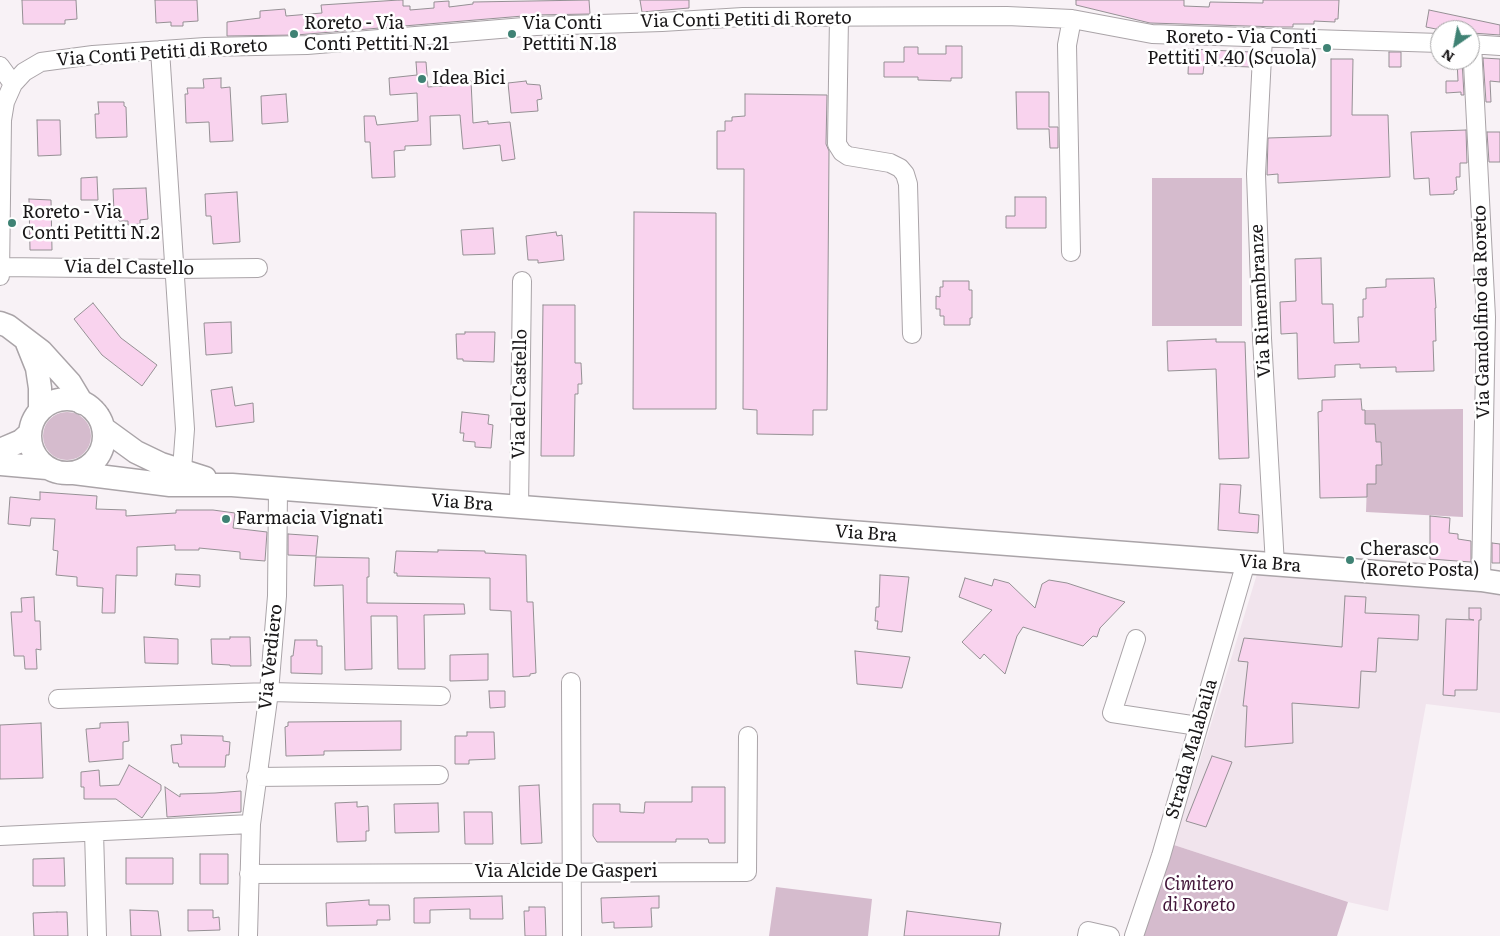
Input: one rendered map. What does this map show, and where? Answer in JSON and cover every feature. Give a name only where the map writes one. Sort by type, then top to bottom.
[{"type":"main road","name":"Via Bra","points":[[0,323],[8,326],[41,351],[70,383],[91,402],[91,409],[98,417],[108,422],[136,452],[161,464],[181,478],[232,485],[519,508],[1490,581]]},
{"type":"main road","points":[[27,342],[37,368],[40,388],[40,410]]},
{"type":"main road","points":[[47,468],[34,453],[30,444],[32,421],[40,410],[60,400],[71,399],[91,402]]},
{"type":"main road","points":[[74,472],[85,468],[98,456],[108,422]]},
{"type":"main road","points":[[0,450],[20,441],[30,433]]},
{"type":"main road","name":"Via Bra","points":[[0,464],[47,468],[65,473],[74,472],[170,485],[181,478]]},
{"type":"street","name":"Via Conti Petiti di Roreto","points":[[0,271],[2,120],[5,102],[13,84],[24,72],[41,62],[93,55],[205,47],[306,45],[536,26],[743,17],[1007,16],[1072,18],[1152,34],[1430,43]]},
{"type":"street","points":[[839,17],[837,144],[842,152],[848,156],[890,163],[900,168],[905,174],[908,184],[912,334]]},
{"type":"street","points":[[1071,252],[1067,45],[1072,18]]},
{"type":"street","name":"Via Rimembranze","points":[[1263,37],[1256,174],[1262,338],[1275,565]]},
{"type":"street","points":[[1480,45],[1500,46]]},
{"type":"street","points":[[160,50],[185,429],[181,478]]},
{"type":"street","points":[[0,66],[13,84]]},
{"type":"street","name":"Via Gandolfino da Roreto","points":[[1473,70],[1493,317],[1490,581]]},
{"type":"street","name":"Via del Castello","points":[[0,271],[258,268]]},
{"type":"street","name":"Via del Castello","points":[[519,508],[522,280]]},
{"type":"street","name":"Via Verdiero","points":[[248,936],[251,824],[269,692],[277,596],[278,489]]},
{"type":"street","name":"Strada Malabaila","points":[[1134,936],[1161,856],[1246,562]]},
{"type":"street","points":[[1136,639],[1112,713],[1198,726]]},
{"type":"street","points":[[571,682],[572,936]]},
{"type":"street","points":[[58,699],[269,692],[441,696]]},
{"type":"street","name":"Via Alcide De Gasperi","points":[[249,874],[747,872],[748,736]]},
{"type":"street","points":[[256,777],[439,775]]},
{"type":"street","points":[[0,836],[251,824]]},
{"type":"street","points":[[94,832],[96,936]]},
{"type":"street","points":[[1087,936],[1088,932],[1110,936]]},
{"type":"path","points":[[91,402],[108,422]]},
{"type":"shaded area","points":[[1257,574],[1483,590],[1500,595],[1500,713],[1426,704],[1388,911],[1348,902],[1174,845]]},
{"type":"green space","points":[[1152,178],[1242,178],[1242,326],[1152,326]]},
{"type":"green space","points":[[1463,409],[1463,517],[1366,512],[1367,484],[1376,465],[1382,464],[1381,442],[1376,442],[1375,424],[1365,424],[1365,410]]},
{"type":"green space","points":[[67,412],[76,414],[84,419],[89,427],[91,436],[89,445],[84,453],[76,458],[67,460],[58,458],[50,453],[45,445],[43,436],[45,427],[50,419],[58,414]]},
{"type":"green space","name":"Cimitero di Roreto","points":[[1174,845],[1348,902],[1337,936],[1143,936]]},
{"type":"green space","points":[[776,887],[872,899],[868,936],[769,936]]},
{"type":"building","points":[[22,0],[76,0],[77,19],[65,20],[65,24],[23,24]]},
{"type":"building","points":[[155,0],[197,0],[198,21],[183,22],[183,26],[171,26],[171,22],[156,23]]},
{"type":"building","points":[[403,0],[403,6],[410,6],[410,10],[434,8],[434,2],[449,1],[449,7],[473,4],[473,2],[589,0],[590,14],[535,15],[296,35],[227,36],[227,22],[260,18],[260,11],[285,9],[286,16],[322,13],[321,5]]},
{"type":"building","points":[[640,0],[689,0],[689,8],[642,12]]},
{"type":"building","points":[[1076,0],[1184,0],[1184,6],[1209,7],[1210,2],[1263,3],[1263,0],[1339,0],[1338,19],[1335,19],[1335,22],[1314,21],[1314,24],[1293,24],[1293,27],[1279,27],[1150,23],[1076,5]]},
{"type":"building","points":[[1429,10],[1476,20],[1430,20],[1430,28],[1426,27]]},
{"type":"building","points":[[1480,21],[1500,25],[1500,35],[1480,34]]},
{"type":"building","points":[[946,46],[962,46],[962,78],[951,78],[951,81],[918,80],[918,77],[884,77],[884,62],[904,62],[904,47],[918,47],[918,54],[946,54]]},
{"type":"building","points":[[1189,49],[1251,52],[1250,67],[1204,65],[1203,74],[1188,74]]},
{"type":"building","points":[[1389,52],[1401,52],[1401,67],[1389,67]]},
{"type":"building","points":[[1483,58],[1500,59],[1500,82],[1490,81],[1491,102],[1486,102]]},
{"type":"building","points":[[1331,59],[1353,59],[1352,115],[1388,115],[1390,177],[1278,183],[1278,174],[1267,175],[1268,138],[1331,136]]},
{"type":"building","points":[[416,62],[426,62],[428,87],[456,85],[456,82],[471,81],[473,123],[488,121],[488,124],[510,122],[515,159],[502,161],[500,145],[463,149],[460,115],[430,116],[431,145],[405,146],[405,150],[394,151],[395,177],[372,178],[370,142],[365,142],[364,116],[375,116],[377,125],[418,121],[417,93],[390,95],[389,78],[417,75]]},
{"type":"building","points":[[1457,70],[1463,70],[1464,95],[1461,95],[1461,92],[1446,93],[1446,81],[1458,81]]},
{"type":"building","points":[[221,78],[221,88],[230,87],[233,141],[210,142],[209,122],[186,123],[185,94],[188,94],[187,88],[204,88],[203,79]]},
{"type":"building","points":[[526,81],[527,84],[540,85],[542,99],[537,100],[538,111],[511,113],[508,83]]},
{"type":"building","points":[[1016,92],[1049,92],[1049,127],[1058,127],[1058,148],[1050,148],[1049,129],[1017,129]]},
{"type":"building","points":[[286,94],[288,122],[262,124],[261,96]]},
{"type":"building","points":[[745,94],[827,95],[826,144],[829,151],[827,410],[813,410],[813,435],[757,434],[757,410],[743,409],[744,169],[717,169],[717,131],[725,131],[725,121],[732,121],[732,117],[745,116]]},
{"type":"building","points":[[98,102],[124,102],[126,107],[127,137],[96,138],[95,114],[99,114]]},
{"type":"building","points":[[37,120],[60,120],[61,155],[38,156]]},
{"type":"building","points":[[1466,130],[1467,163],[1460,163],[1460,177],[1456,177],[1457,190],[1454,191],[1454,194],[1430,195],[1429,178],[1414,179],[1411,132]]},
{"type":"building","points":[[1487,132],[1500,132],[1500,162],[1489,162]]},
{"type":"building","points":[[97,177],[98,200],[81,200],[81,178]]},
{"type":"building","points":[[146,188],[148,219],[140,220],[140,224],[128,225],[128,221],[119,221],[118,212],[114,212],[113,189]]},
{"type":"building","points":[[237,192],[240,242],[213,244],[211,216],[206,216],[205,194]]},
{"type":"building","points":[[1015,197],[1046,197],[1046,228],[1006,228],[1006,216],[1015,216]]},
{"type":"building","points":[[29,199],[51,200],[52,250],[30,250]]},
{"type":"building","points":[[634,212],[716,213],[716,409],[633,409]]},
{"type":"building","points":[[493,228],[495,254],[463,255],[461,230]]},
{"type":"building","points":[[556,232],[557,236],[562,235],[564,260],[538,263],[538,260],[528,260],[526,236]]},
{"type":"building","points":[[1321,258],[1322,304],[1333,304],[1334,343],[1359,342],[1358,317],[1363,317],[1363,299],[1366,299],[1366,288],[1386,287],[1386,279],[1434,278],[1436,341],[1433,341],[1434,371],[1396,372],[1396,367],[1360,368],[1360,364],[1335,365],[1335,377],[1298,379],[1297,333],[1281,334],[1280,302],[1296,301],[1295,259]]},
{"type":"building","points":[[943,281],[969,281],[969,290],[972,290],[972,318],[970,318],[970,325],[944,325],[944,316],[940,316],[940,309],[936,309],[936,296],[940,297],[940,287],[943,287]]},
{"type":"building","points":[[93,303],[121,338],[157,365],[142,386],[102,355],[74,319]]},
{"type":"building","points":[[543,305],[575,305],[575,363],[581,363],[582,384],[578,384],[578,394],[575,394],[574,456],[541,456]]},
{"type":"building","points":[[231,322],[232,353],[206,355],[204,323]]},
{"type":"building","points":[[465,332],[495,332],[494,362],[463,361],[463,359],[457,359],[456,334],[465,334]]},
{"type":"building","points":[[1216,339],[1216,342],[1245,342],[1249,458],[1219,459],[1216,369],[1168,371],[1167,341]]},
{"type":"building","points":[[232,387],[235,406],[253,403],[254,422],[216,427],[211,390]]},
{"type":"building","points":[[1361,399],[1362,410],[1365,410],[1365,424],[1375,424],[1376,442],[1381,442],[1382,465],[1376,465],[1376,484],[1367,484],[1367,497],[1320,498],[1318,412],[1322,411],[1322,400]]},
{"type":"building","points":[[462,412],[489,415],[488,424],[493,425],[491,448],[475,447],[475,442],[463,441],[464,433],[460,433]]},
{"type":"building","points":[[1220,484],[1241,485],[1239,513],[1259,515],[1258,533],[1218,530]]},
{"type":"building","points":[[40,492],[97,496],[96,509],[126,510],[126,516],[176,513],[176,510],[213,510],[235,513],[233,528],[267,532],[265,561],[240,559],[240,552],[199,548],[199,550],[175,550],[175,545],[137,547],[137,576],[116,575],[115,613],[102,613],[103,588],[77,586],[77,577],[56,575],[58,551],[53,550],[55,519],[31,518],[30,526],[8,524],[10,497],[40,500]]},
{"type":"building","points":[[1430,516],[1450,518],[1449,533],[1458,534],[1458,539],[1471,541],[1471,562],[1430,559]]},
{"type":"building","points":[[288,534],[318,536],[316,556],[288,555]]},
{"type":"building","points":[[1492,543],[1500,544],[1500,563],[1492,563]]},
{"type":"building","points":[[438,550],[485,551],[485,553],[526,555],[527,602],[533,602],[536,673],[530,674],[530,676],[513,677],[511,611],[490,610],[490,578],[397,576],[397,573],[394,573],[396,551],[438,552]]},
{"type":"building","points":[[316,557],[369,558],[367,603],[464,604],[465,614],[424,615],[425,669],[398,669],[397,616],[371,616],[372,669],[345,670],[343,585],[314,586]]},
{"type":"building","points":[[176,574],[200,575],[200,587],[175,585]]},
{"type":"building","points":[[880,575],[909,577],[902,632],[877,629],[878,621],[875,621],[876,607],[879,607]]},
{"type":"building","points":[[965,578],[992,586],[994,579],[1009,583],[1035,608],[1042,584],[1049,580],[1067,583],[1125,602],[1100,628],[1097,637],[1093,636],[1083,646],[1023,627],[1017,636],[1005,674],[984,654],[980,659],[962,642],[992,610],[959,597]]},
{"type":"building","points":[[1345,596],[1366,597],[1365,613],[1419,615],[1418,640],[1378,638],[1376,672],[1361,671],[1359,708],[1292,703],[1293,743],[1245,747],[1247,706],[1243,706],[1248,662],[1238,661],[1244,638],[1342,647]]},
{"type":"building","points":[[34,597],[35,621],[40,621],[41,650],[36,649],[37,669],[25,669],[24,656],[14,656],[11,612],[22,612],[21,598]]},
{"type":"building","points":[[1469,608],[1481,608],[1477,690],[1455,690],[1455,696],[1443,695],[1446,619],[1474,620],[1469,619]]},
{"type":"building","points":[[144,637],[178,639],[178,664],[145,663]]},
{"type":"building","points":[[230,637],[250,637],[251,666],[212,664],[211,639],[230,639]]},
{"type":"building","points":[[295,640],[317,640],[317,646],[322,646],[322,674],[291,673],[291,656],[293,656]]},
{"type":"building","points":[[855,651],[910,657],[902,688],[857,684]]},
{"type":"building","points":[[488,654],[488,680],[450,681],[450,655]]},
{"type":"building","points":[[489,691],[505,691],[505,707],[490,708]]},
{"type":"building","points":[[401,721],[401,750],[324,751],[324,755],[286,756],[285,727],[288,726],[288,722]]},
{"type":"building","points":[[128,722],[129,741],[123,742],[123,759],[89,762],[86,729],[100,728],[100,723]]},
{"type":"building","points":[[41,723],[43,778],[0,779],[0,725]]},
{"type":"building","points":[[467,732],[494,732],[495,759],[469,760],[469,764],[455,764],[455,736],[467,736]]},
{"type":"building","points":[[181,735],[223,736],[223,741],[230,742],[229,755],[226,755],[225,767],[179,767],[178,763],[173,763],[171,745],[182,744]]},
{"type":"building","points":[[1212,756],[1232,762],[1206,827],[1186,821]]},
{"type":"building","points":[[129,765],[161,785],[161,790],[142,818],[116,799],[84,799],[84,787],[81,787],[81,772],[99,770],[100,786],[119,785]]},
{"type":"building","points":[[539,785],[542,843],[521,844],[519,786]]},
{"type":"building","points":[[165,787],[180,797],[180,794],[241,791],[241,812],[167,817]]},
{"type":"building","points":[[692,787],[725,787],[725,843],[709,843],[708,839],[676,839],[676,842],[597,842],[593,836],[593,804],[620,804],[620,812],[644,813],[645,802],[692,802]]},
{"type":"building","points":[[357,802],[357,807],[368,806],[369,831],[366,831],[366,841],[337,842],[335,803]]},
{"type":"building","points":[[438,803],[439,832],[395,833],[394,804]]},
{"type":"building","points":[[464,812],[492,812],[493,844],[465,844]]},
{"type":"building","points":[[200,854],[228,854],[228,884],[200,884]]},
{"type":"building","points":[[64,858],[65,886],[33,886],[33,859]]},
{"type":"building","points":[[126,858],[173,858],[173,884],[126,884]]},
{"type":"building","points":[[502,896],[503,919],[470,919],[470,909],[430,910],[430,923],[414,923],[414,898]]},
{"type":"building","points":[[659,896],[659,908],[651,908],[652,927],[614,928],[614,922],[602,923],[601,898]]},
{"type":"building","points":[[369,900],[369,905],[389,905],[390,920],[377,920],[377,925],[327,926],[326,903]]},
{"type":"building","points":[[529,907],[545,907],[546,936],[525,936],[524,911],[529,911]]},
{"type":"building","points":[[130,910],[158,911],[161,936],[131,936]]},
{"type":"building","points":[[188,910],[213,910],[213,918],[219,917],[220,930],[188,931]]},
{"type":"building","points":[[907,911],[1001,923],[999,936],[904,936]]},
{"type":"building","points":[[67,912],[68,936],[34,936],[33,913]]},
{"type":"place","name":"Roreto - Via Conti Pettiti N.21","points":[[294,34]]},
{"type":"place","name":"Via Conti Pettiti N.18","points":[[512,34]]},
{"type":"place","name":"Roreto - Via Conti Pettiti N.40 (Scuola)","points":[[1327,48]]},
{"type":"place","name":"Idea Bici","points":[[422,79]]},
{"type":"place","name":"Roreto - Via Conti Petitti N.2","points":[[12,223]]},
{"type":"place","name":"Farmacia Vignati","points":[[226,519]]},
{"type":"place","name":"Cherasco (Roreto Posta)","points":[[1350,560]]}]
